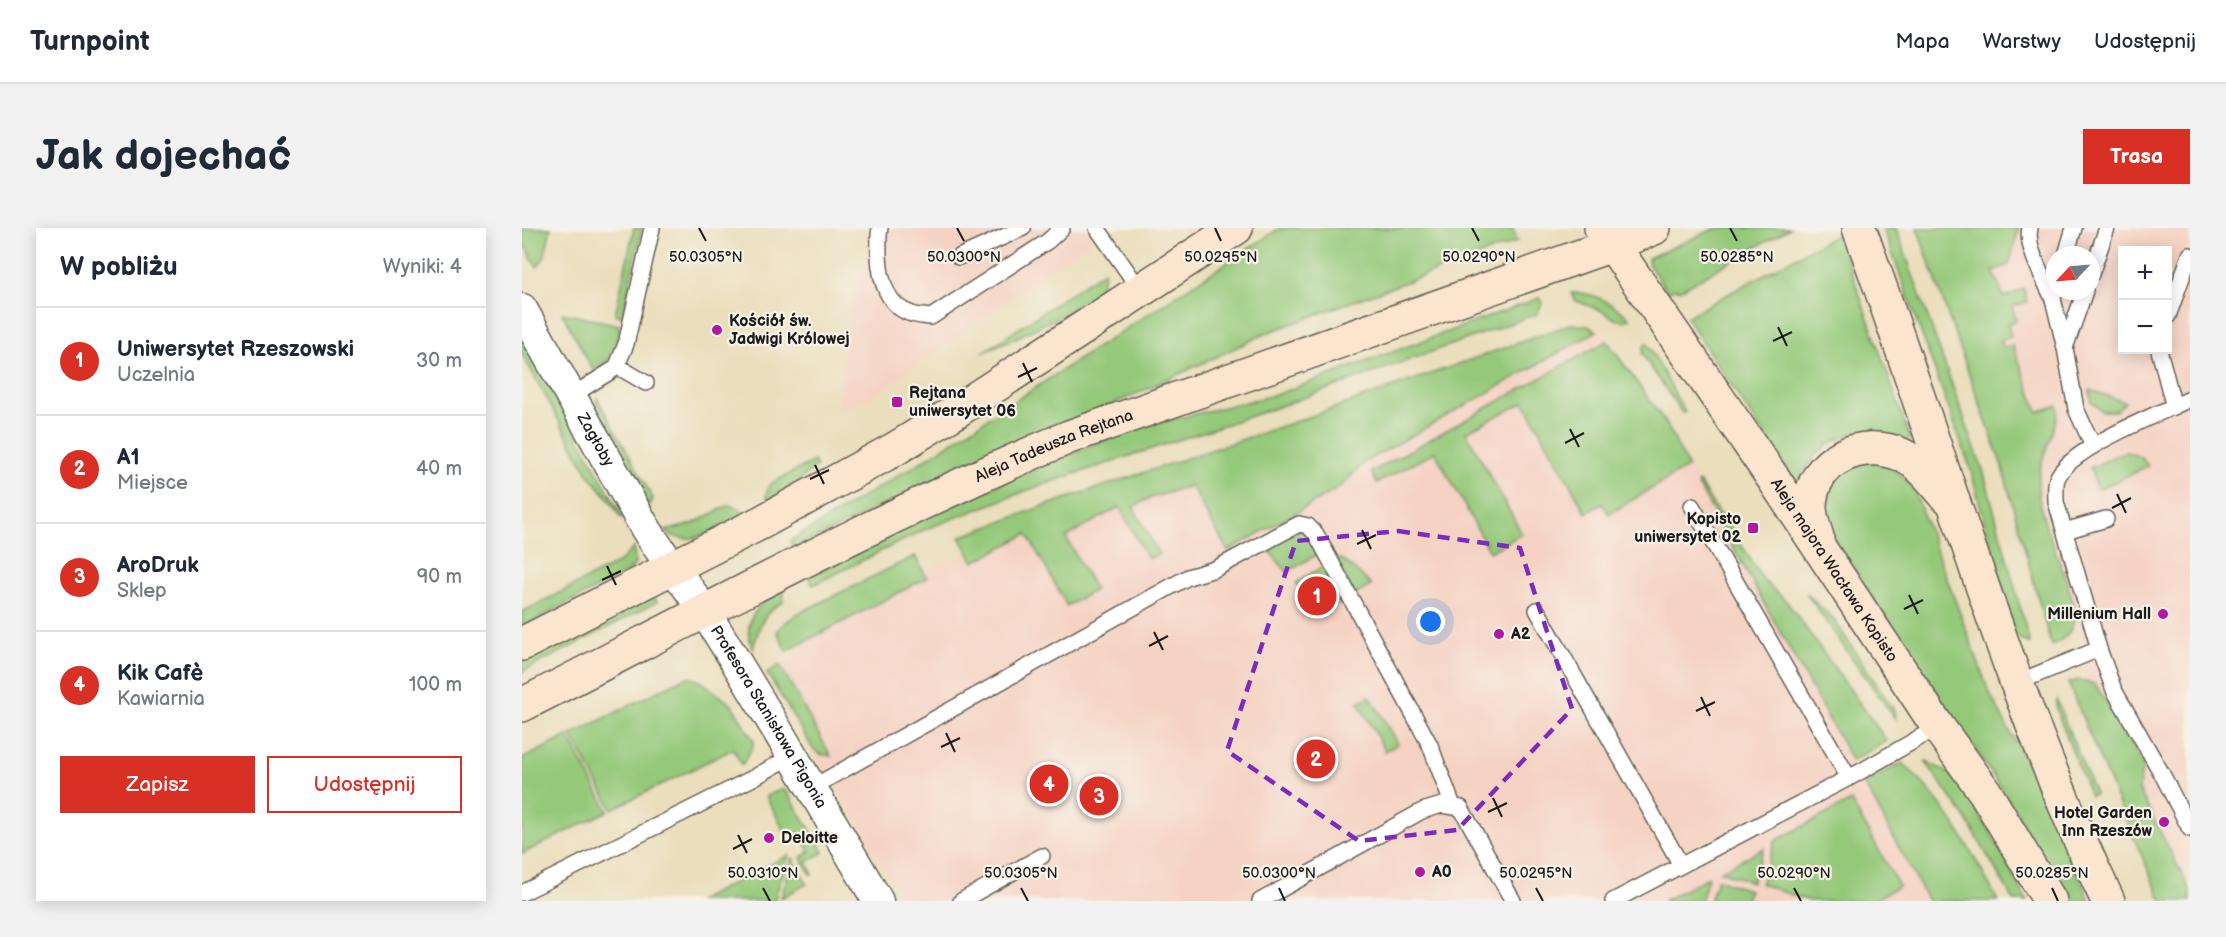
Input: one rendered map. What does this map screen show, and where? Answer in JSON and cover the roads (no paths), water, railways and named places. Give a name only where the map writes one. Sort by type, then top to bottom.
[{"type":"main road","points":[[522,644],[762,522],[895,449],[1236,228]]},
{"type":"main road","name":"Aleja Tadeusza Rejtana","points":[[522,705],[904,512],[998,467],[1069,437],[1522,275],[1606,237],[1654,228]]},
{"type":"main road","points":[[1859,228],[2016,683],[2052,776],[2108,901]]},
{"type":"main road","name":"Aleja majora Wacława Kopisto","points":[[1606,237],[1659,310],[1822,550],[1938,727],[1984,792],[2050,901]]},
{"type":"main road","points":[[1822,550],[1810,516],[1813,490],[1823,470],[1846,453],[1878,448],[1905,456],[1936,484],[1954,507]]},
{"type":"street","name":"Zagłoby","points":[[522,309],[643,524],[671,568]]},
{"type":"street","name":"Profesora Stanisława Pigonia","points":[[671,568],[704,612],[878,901]]},
{"type":"lane","points":[[571,396],[617,366],[626,344],[652,228]]},
{"type":"lane","points":[[880,228],[880,269],[885,290],[896,305],[911,314],[931,316],[1048,241],[1062,228]]},
{"type":"lane","points":[[959,257],[1023,228]]},
{"type":"lane","points":[[1097,228],[1141,291]]},
{"type":"lane","points":[[2030,228],[2028,236],[2034,256],[2046,279]]},
{"type":"lane","points":[[2069,246],[2074,228]]},
{"type":"lane","points":[[2100,248],[2107,228]]},
{"type":"lane","points":[[2172,305],[2190,255]]},
{"type":"lane","points":[[2055,300],[2076,409],[2093,446]]},
{"type":"lane","points":[[2065,348],[2082,300]]},
{"type":"lane","points":[[2160,354],[2174,407]]},
{"type":"lane","points":[[617,366],[646,382]]},
{"type":"lane","points":[[2190,399],[2093,446],[2069,462],[2057,479],[2056,502],[2099,649],[2114,690],[2162,774],[2190,830]]},
{"type":"lane","points":[[1692,506],[1849,778]]},
{"type":"lane","points":[[2065,531],[2106,519]]},
{"type":"lane","points":[[811,788],[1188,577],[1215,569],[1299,524],[1304,524],[1316,534],[1430,745],[1453,806]]},
{"type":"lane","points":[[1538,610],[1681,865]]},
{"type":"lane","points":[[2016,683],[2099,649]]},
{"type":"lane","points":[[1613,901],[1849,778],[1938,727]]},
{"type":"lane","points":[[522,893],[753,778],[792,756]]},
{"type":"lane","points":[[1260,901],[1422,811],[1442,805],[1461,808],[1513,901]]},
{"type":"lane","points":[[961,901],[1042,856]]},
{"type":"place","name":"Kościół św. Jadwigi Królowej","points":[[717,330]]},
{"type":"place","name":"Rejtana uniwersytet 06","points":[[897,402]]},
{"type":"place","name":"Kopisto uniwersytet 02","points":[[1753,528]]},
{"type":"place","name":"Uniwersytet Rzeszowski","points":[[1317,596]]},
{"type":"place","name":"Millenium Hall","points":[[2163,614]]},
{"type":"place","name":"A2","points":[[1499,634]]},
{"type":"place","name":"A1","points":[[1316,759]]},
{"type":"place","name":"Kik Cafè","points":[[1049,784]]},
{"type":"place","name":"AroDruk","points":[[1099,796]]},
{"type":"place","name":"Hotel Garden Inn Rzeszów","points":[[2164,822]]},
{"type":"place","name":"Deloitte","points":[[769,838]]},
{"type":"place","name":"A0","points":[[1420,872]]}]
